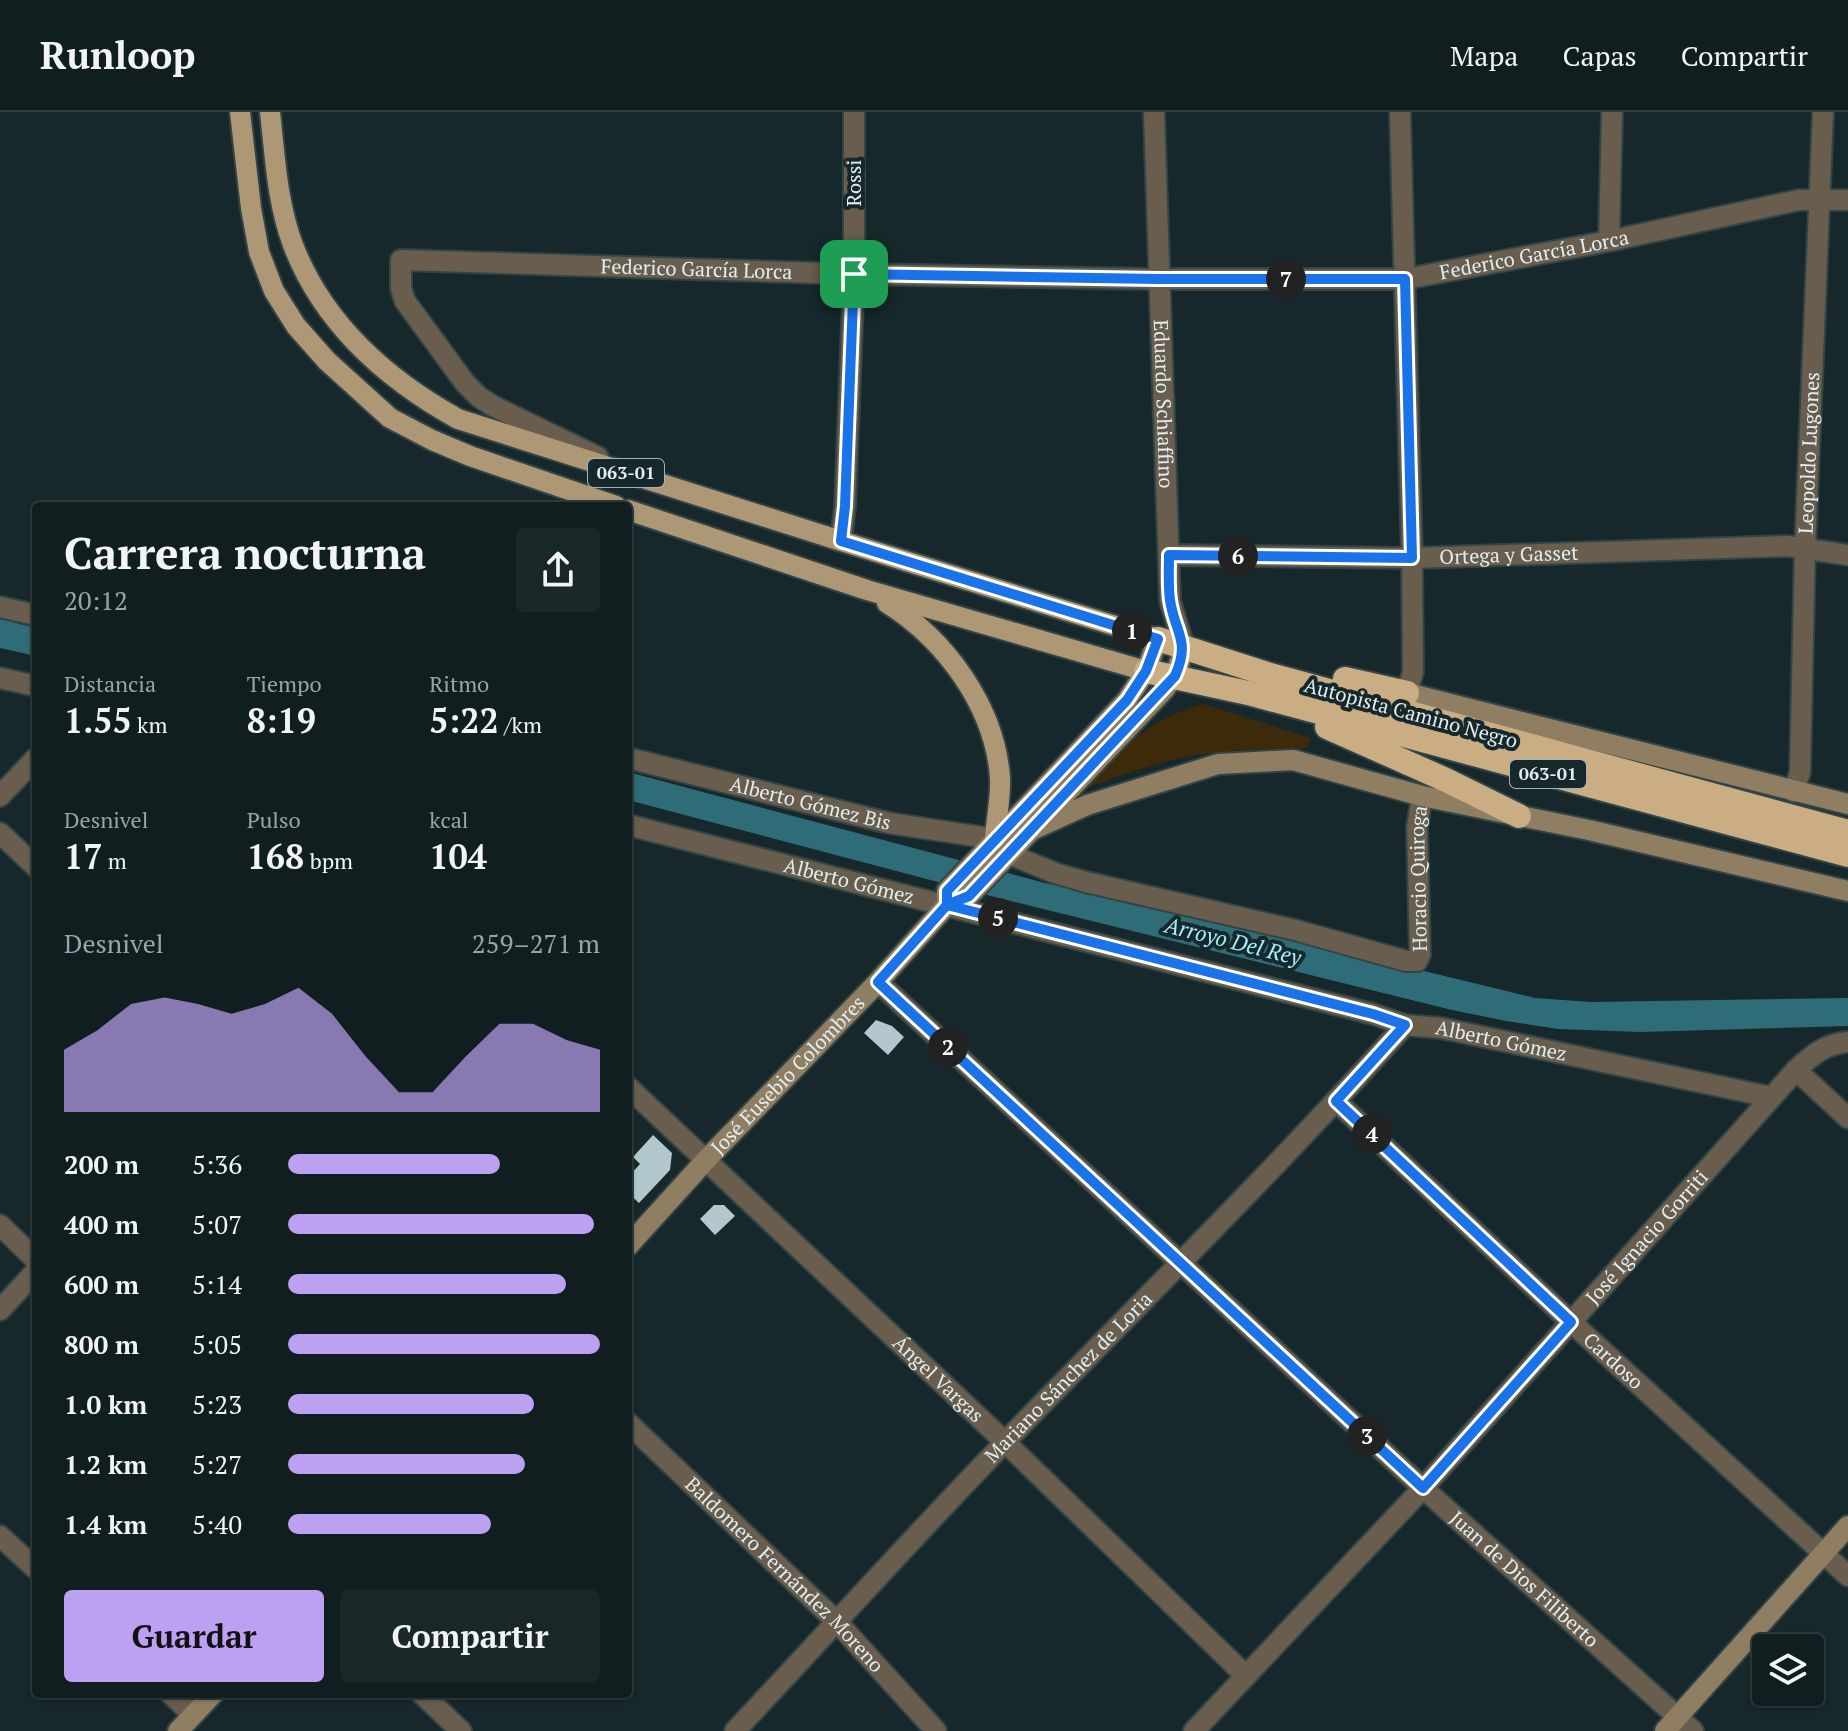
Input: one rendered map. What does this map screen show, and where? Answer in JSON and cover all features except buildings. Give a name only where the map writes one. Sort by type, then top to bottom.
[{"type":"highway","name":"Autopista Camino Negro","points":[[1158,639],[1267,674],[1848,832]]},
{"type":"highway","name":"Autopista Camino Negro","points":[[1146,671],[1248,693],[1848,855]]},
{"type":"highway","points":[[1267,674],[1311,671],[1407,693]]},
{"type":"highway","points":[[1248,693],[1376,748],[1519,816]]},
{"type":"main road","name":"063-01","points":[[240,112],[259,252],[274,291],[296,326],[327,361],[390,418],[432,440],[604,502]]},
{"type":"main road","name":"063-01","points":[[270,112],[281,201],[292,244],[312,285],[333,319],[369,355],[429,403],[458,419],[646,480],[1158,639]]},
{"type":"main road","name":"063-01","points":[[632,511],[867,590],[1146,671]]},
{"type":"main road","points":[[867,590],[914,619],[931,636],[975,695],[993,733],[1000,779],[996,853]]},
{"type":"street","name":"Rossi","points":[[841,541],[854,274],[854,112]]},
{"type":"street","name":"Eduardo Schiaffino","points":[[1154,112],[1170,601],[1184,647]]},
{"type":"street","points":[[1400,112],[1412,558],[1413,672],[1407,693],[1848,804]]},
{"type":"street","points":[[1609,241],[1612,112]]},
{"type":"street","name":"Leopoldo Lugones","points":[[1794,792],[1800,772],[1805,548],[1823,112]]},
{"type":"street","name":"Federico García Lorca","points":[[646,480],[479,397],[465,383],[405,301],[401,288],[401,260],[854,274],[1405,279],[1609,241],[1799,200],[1848,200]]},
{"type":"street","name":"Ortega y Gasset","points":[[1169,555],[1412,558],[1787,546],[1848,555]]},
{"type":"street","name":"Eduardo Schiaffino","points":[[1158,639],[1170,601]]},
{"type":"street","points":[[0,607],[32,614]]},
{"type":"street","name":"José Eusebio Colombres","points":[[632,1242],[705,1161],[878,982],[947,898],[996,853],[1127,700],[1146,671],[1158,639]]},
{"type":"street","name":"José Eusebio Colombres","points":[[947,898],[969,896],[996,853],[1032,830],[1175,676],[1184,647]]},
{"type":"street","points":[[0,678],[32,685]]},
{"type":"street","name":"Alberto Gómez Bis","points":[[632,759],[889,823],[1086,882],[1295,930],[1406,961],[1417,961]]},
{"type":"street","points":[[1032,830],[1087,805],[1218,764],[1304,761],[1422,796],[1848,891]]},
{"type":"street","points":[[0,796],[32,762]]},
{"type":"street","name":"Horacio Quiroga","points":[[1417,961],[1420,955],[1417,827],[1422,796]]},
{"type":"street","name":"Alberto Gómez","points":[[632,826],[947,898],[1405,1025],[1441,1028],[1771,1097]]},
{"type":"street","points":[[0,833],[32,863]]},
{"type":"street","name":"Juan de Dios Filiberto","points":[[878,982],[1678,1726]]},
{"type":"street","name":"Mariano Sánchez de Loria","points":[[735,1731],[1005,1442],[1181,1264],[1405,1025]]},
{"type":"street","name":"José Ignacio Gorriti","points":[[1194,1731],[1423,1488],[1796,1070],[1816,1052],[1834,1043],[1848,1042]]},
{"type":"street","points":[[1796,1070],[1848,1118]]},
{"type":"street","name":"Ángel Vargas","points":[[632,1091],[1005,1442],[1245,1675]]},
{"type":"street","name":"Cardoso","points":[[1336,1101],[1848,1576]]},
{"type":"street","points":[[0,1225],[32,1256]]},
{"type":"street","points":[[0,1310],[32,1275]]},
{"type":"street","name":"Baldomero Fernández Moreno","points":[[632,1427],[837,1622],[936,1731]]},
{"type":"street","points":[[1678,1726],[1848,1526]]},
{"type":"street","points":[[0,1536],[32,1565]]},
{"type":"street","points":[[175,1698],[193,1715]]},
{"type":"street","points":[[178,1731],[209,1698]]},
{"type":"street","points":[[426,1698],[461,1731]]},
{"type":"shaded area","points":[[1204,704],[1311,738],[1307,748],[1228,751],[1169,761],[1081,790],[1122,749],[1151,727],[1184,710]]},
{"type":"water","points":[[0,619],[32,627],[32,655],[0,648]]},
{"type":"water","name":"Arroyo Del Rey","points":[[632,773],[1045,883],[1222,922],[1535,998],[1591,1002],[1848,998],[1848,1026],[1640,1032],[1558,1029],[1452,1010],[991,896],[632,801]]},
{"type":"route","points":[[854,274],[841,541],[1158,639],[1146,671],[1127,700],[947,891],[947,905],[878,982],[1423,1488],[1571,1322],[1336,1101],[1405,1025],[1373,1014],[947,905],[969,896],[1175,676],[1184,647],[1170,601],[1169,555],[1412,558],[1405,279],[854,274]]}]
